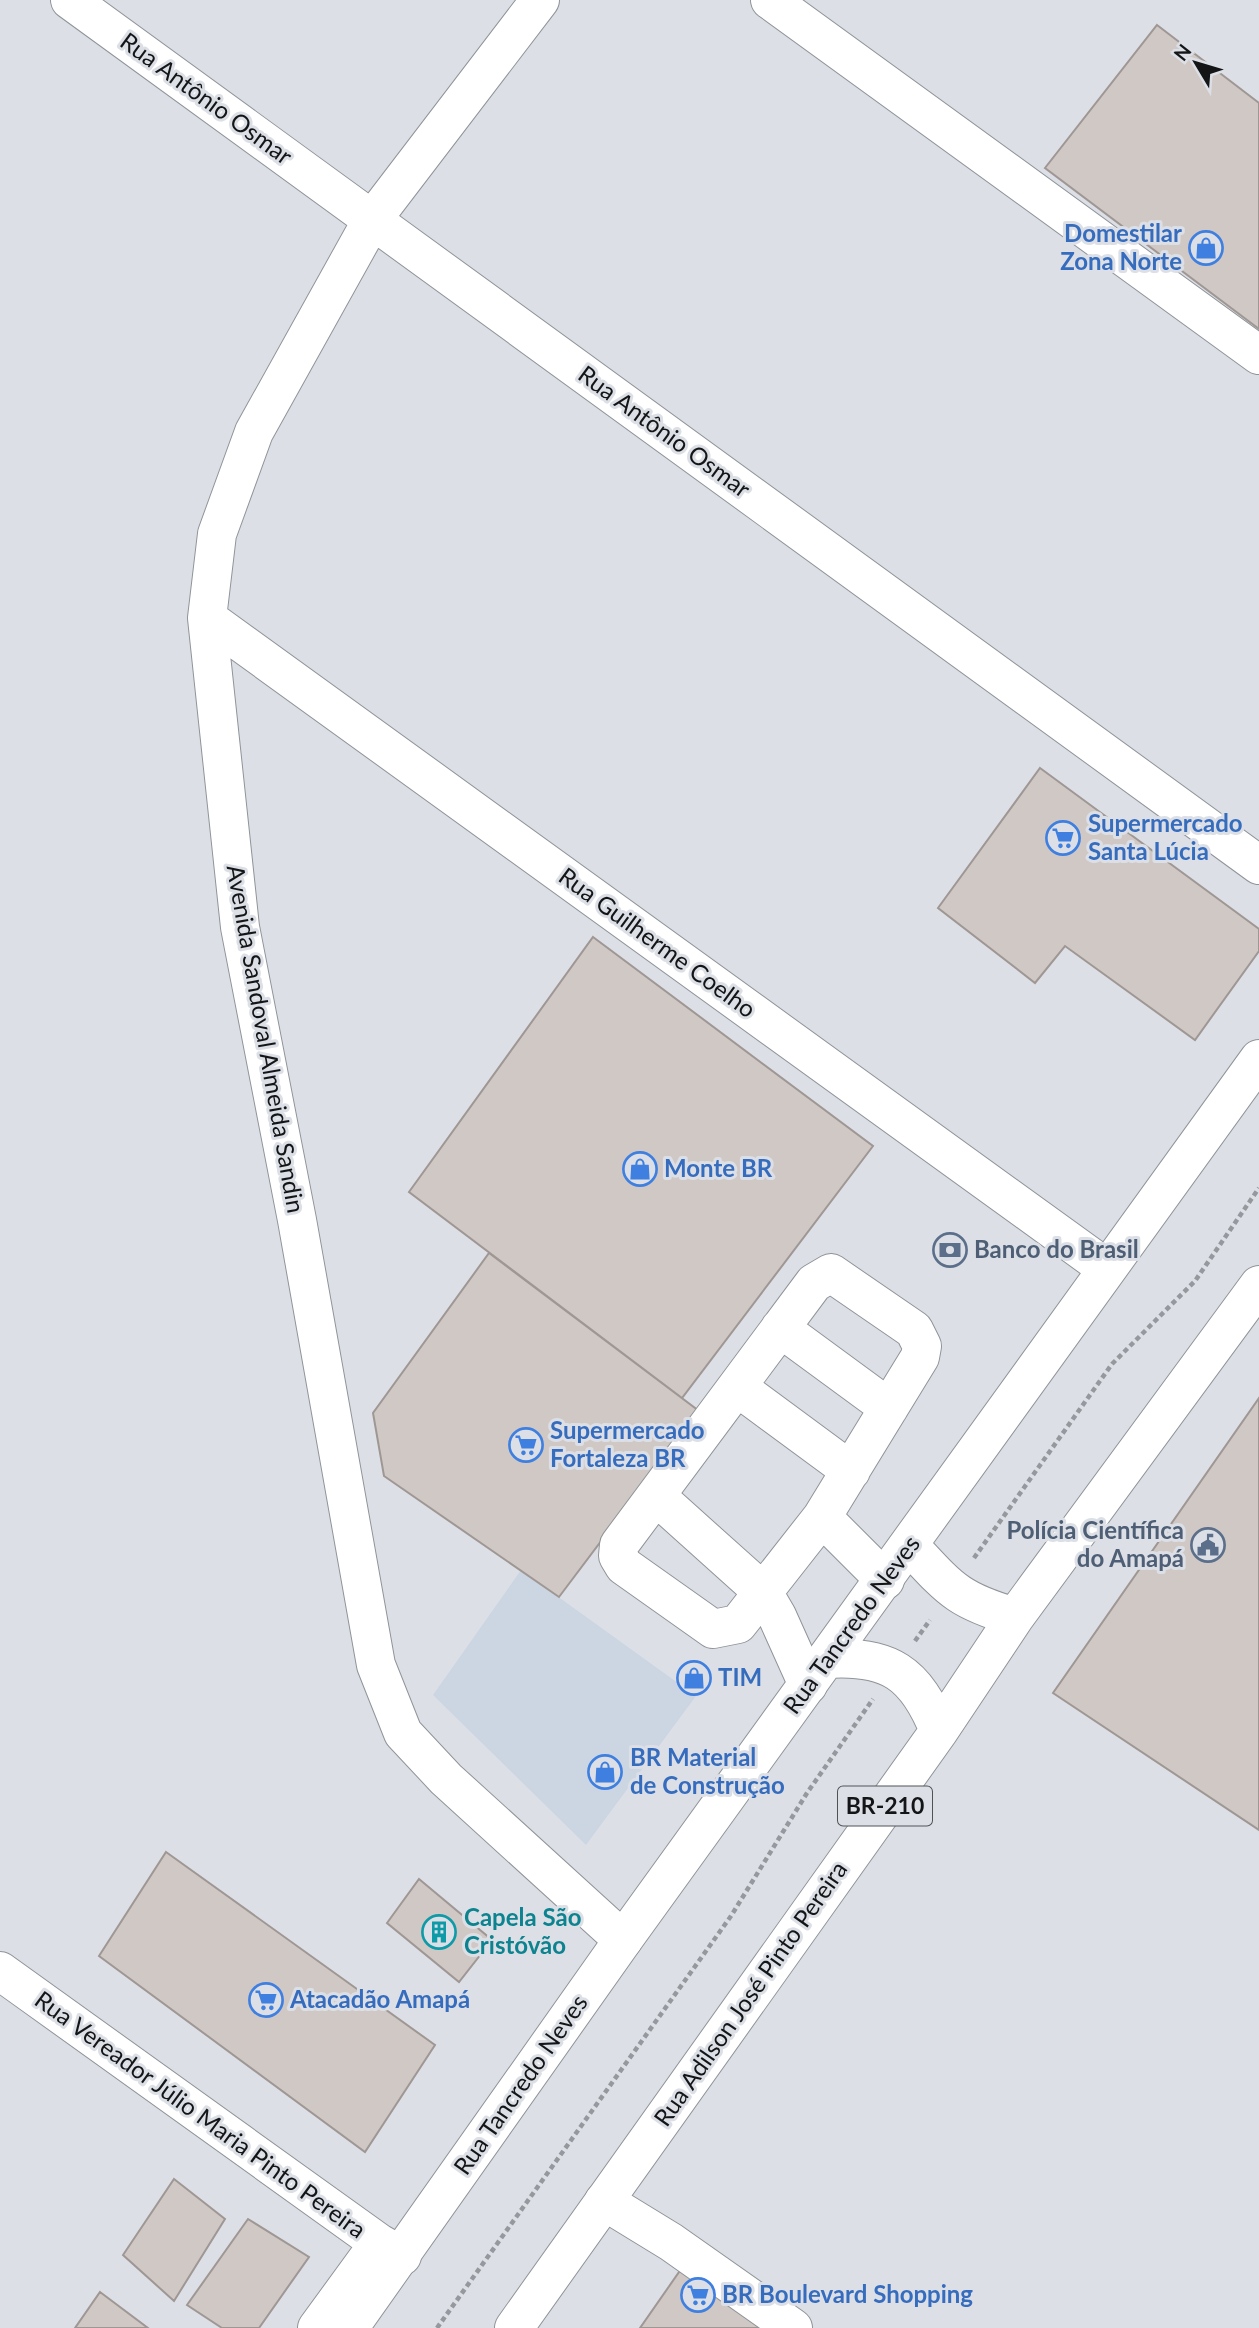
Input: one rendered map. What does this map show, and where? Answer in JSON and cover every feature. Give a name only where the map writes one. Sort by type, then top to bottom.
[{"type":"street","name":"Rua Antônio Osmar","points":[[70,0],[1259,865]]},
{"type":"street","name":"Avenida Sandoval Almeida Sandin","points":[[540,0],[372,220],[254,432],[217,534],[207,618],[240,926],[297,1220],[376,1665],[403,1733],[446,1779],[623,1940]]},
{"type":"street","points":[[770,0],[1259,355]]},
{"type":"street","name":"Rua Guilherme Coelho","points":[[207,618],[1106,1268]]},
{"type":"street","name":"Rua Tancredo Neves","points":[[349,2328],[390,2249],[623,1940],[1259,1059]]},
{"type":"street","points":[[831,1273],[914,1330],[922,1346],[920,1357],[822,1517],[738,1624],[713,1629],[624,1566],[618,1556],[619,1545],[780,1328],[814,1283],[831,1273]]},
{"type":"street","name":"Rua Adilson José Pinto Pereira","points":[[514,2328],[939,1731],[1015,1617],[1259,1285]]},
{"type":"street","points":[[780,1328],[889,1408]]},
{"type":"street","points":[[737,1387],[851,1471]]},
{"type":"street","points":[[656,1496],[763,1592],[817,1672],[857,1657],[894,1671],[915,1684],[928,1704],[939,1731]]},
{"type":"street","points":[[822,1517],[885,1580]]},
{"type":"street","points":[[910,1546],[951,1590],[975,1605],[1015,1617]]},
{"type":"street","name":"Rua Vereador Júlio Maria Pinto Pereira","points":[[0,1971],[390,2249]]},
{"type":"street","points":[[604,2201],[671,2242],[793,2328]]},
{"type":"street","points":[[317,2328],[390,2249]]},
{"type":"path","points":[[437,2328],[731,1916],[807,1793],[1112,1364],[1195,1281],[1259,1188]]},
{"type":"shaded area","points":[[521,1570],[696,1696],[586,1845],[433,1695]]},
{"type":"building","name":"Domestilar Zona Norte","points":[[1157,25],[1259,103],[1259,329],[1045,168]]},
{"type":"building","name":"Supermercado Santa Lúcia","points":[[1040,768],[1259,929],[1259,951],[1195,1040],[1065,946],[1035,983],[938,908]]},
{"type":"building","name":"Monte BR","points":[[593,937],[873,1146],[682,1398],[409,1192]]},
{"type":"building","name":"Supermercado Fortaleza BR","points":[[489,1253],[699,1411],[559,1597],[384,1476],[373,1413]]},
{"type":"building","name":"Polícia Científica do Amapá","points":[[1259,1398],[1259,1830],[1053,1693]]},
{"type":"building","name":"Atacadão Amapá","points":[[166,1852],[435,2045],[365,2152],[99,1956]]},
{"type":"building","name":"Capela São Cristóvão","points":[[419,1879],[492,1940],[459,1982],[387,1923]]},
{"type":"building","points":[[174,2179],[225,2219],[174,2301],[123,2255]]},
{"type":"building","points":[[248,2219],[309,2257],[259,2328],[222,2328],[187,2305]]},
{"type":"building","name":"BR Boulevard Shopping","points":[[686,2262],[780,2328],[640,2328]]},
{"type":"building","points":[[100,2292],[148,2328],[75,2328]]},
{"type":"place","name":"Domestilar Zona Norte","points":[[1206,248]]},
{"type":"place","name":"Supermercado Santa Lúcia","points":[[1063,838]]},
{"type":"place","name":"Monte BR","points":[[640,1169]]},
{"type":"place","name":"Banco do Brasil","points":[[950,1250]]},
{"type":"place","name":"Supermercado Fortaleza BR","points":[[526,1445]]},
{"type":"place","name":"Polícia Científica do Amapá","points":[[1208,1545]]},
{"type":"place","name":"TIM","points":[[694,1678]]},
{"type":"place","name":"BR Material de Construção","points":[[605,1772]]},
{"type":"place","name":"Capela São Cristóvão","points":[[439,1932]]},
{"type":"place","name":"Atacadão Amapá","points":[[266,2000]]},
{"type":"place","name":"BR Boulevard Shopping","points":[[698,2295]]}]
